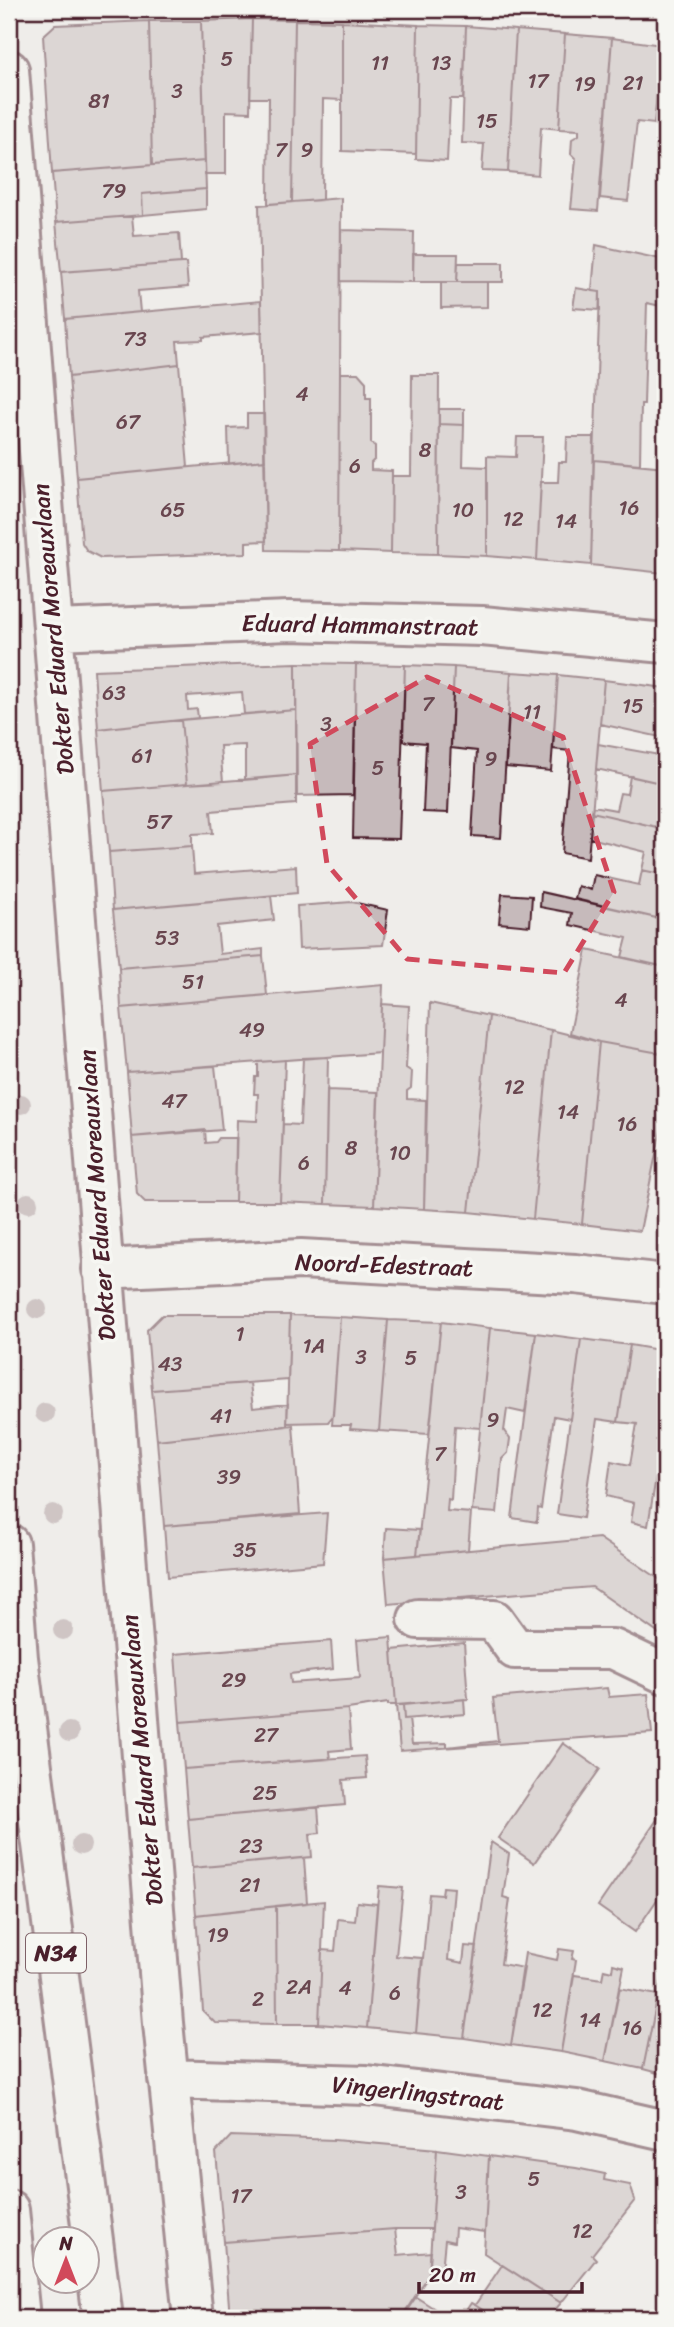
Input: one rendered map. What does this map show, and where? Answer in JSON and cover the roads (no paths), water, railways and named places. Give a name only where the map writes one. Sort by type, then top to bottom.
[{"type":"street","name":"Dokter Eduard Moreauxlaan","points":[[9,70],[168,2080],[193,2318]]},
{"type":"street","name":"Eduard Hammanstraat","points":[[54,630],[289,621],[482,626],[665,643]]},
{"type":"street","name":"Noord-Edestraat","points":[[102,1269],[301,1259],[575,1274],[665,1284]]},
{"type":"street","name":"N34","points":[[9,1544],[18,1658],[103,2318]]},
{"type":"street","points":[[418,1619],[494,1620],[515,1649],[612,1649],[665,1674]]},
{"type":"street","name":"Vingerlingstraat","points":[[168,2080],[366,2085],[577,2110],[665,2130]]},
{"type":"street","points":[[9,2210],[20,2318]]}]
